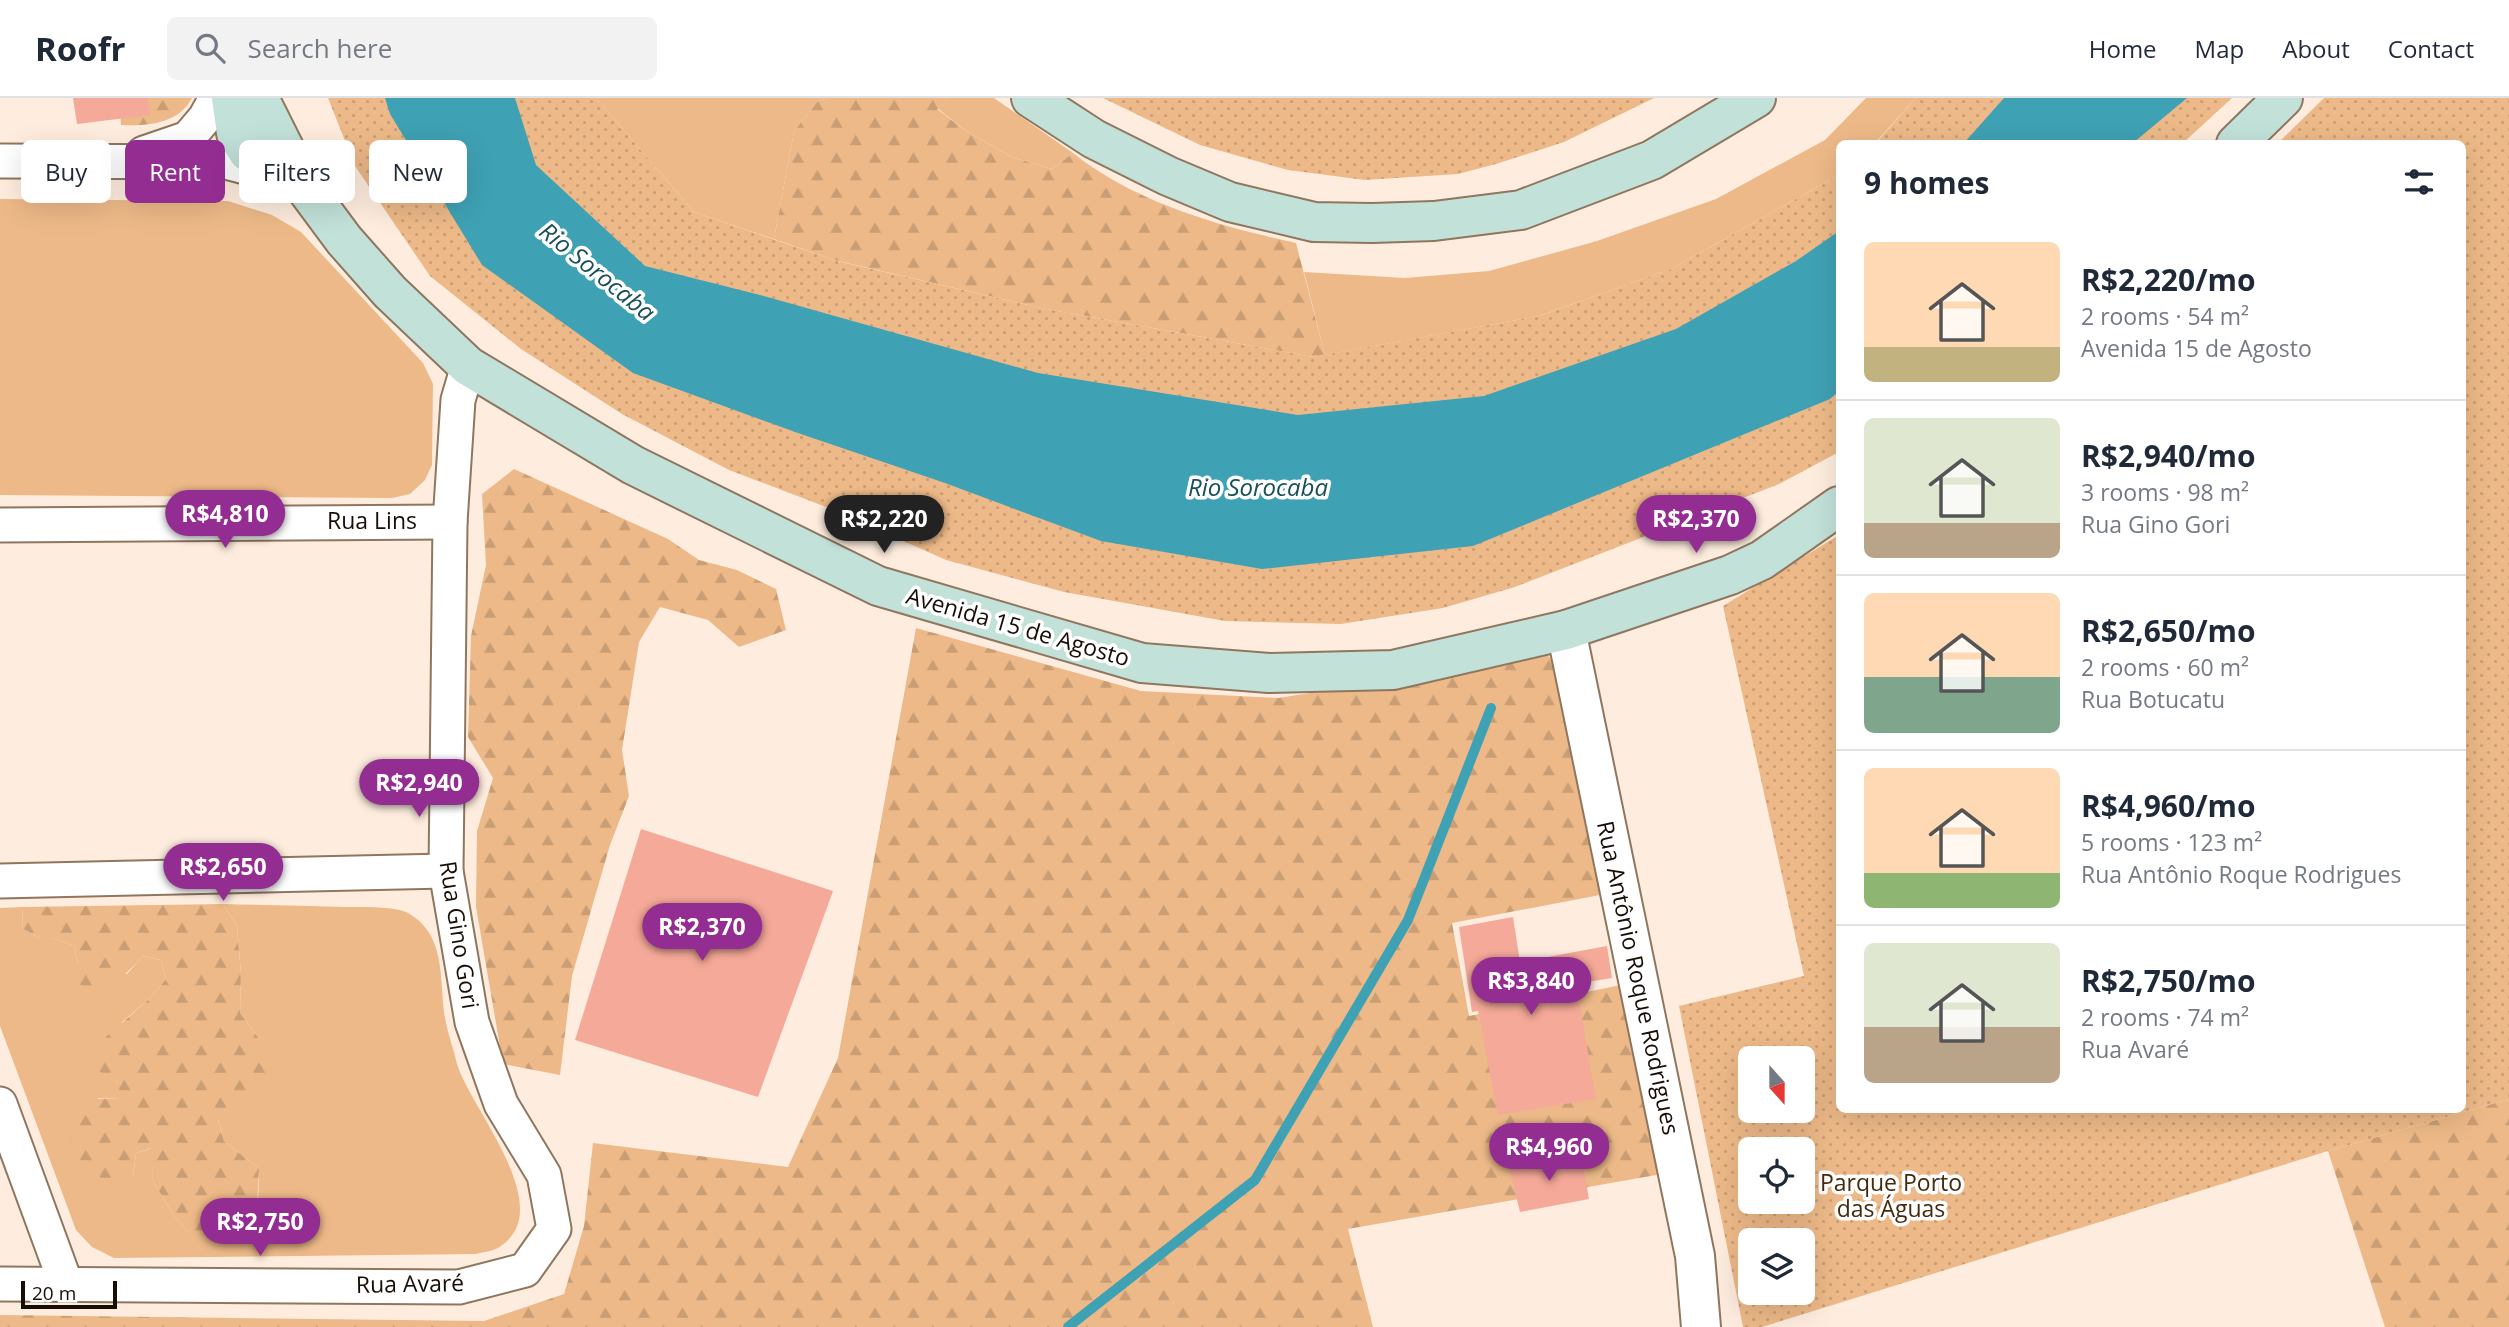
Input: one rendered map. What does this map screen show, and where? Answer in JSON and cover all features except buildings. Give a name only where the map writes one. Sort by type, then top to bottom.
[{"type":"main road","points":[[1031,98],[1094,139],[1168,176],[1230,202],[1314,222],[1372,223],[1434,221],[1521,210],[1652,160],[1756,98]]},
{"type":"main road","points":[[2240,140],[2283,98]]},
{"type":"main road","name":"Avenida 15 de Agosto","points":[[240,100],[267,140]]},
{"type":"main road","name":"Avenida 15 de Agosto","points":[[314,203],[390,292],[468,366],[633,465],[878,586],[1142,663],[1269,673],[1393,670],[1566,630],[1730,575],[1762,560],[1836,508]]},
{"type":"street","points":[[123,161],[188,138],[240,100]]},
{"type":"street","points":[[0,161],[239,163]]},
{"type":"street","name":"Rua Gino Gori","points":[[468,366],[458,400],[450,522],[446,872],[472,1021],[501,1104],[544,1175],[554,1229],[525,1270]]},
{"type":"street","name":"Rua Lins","points":[[0,525],[450,522]]},
{"type":"street","name":"Rua Antônio Roque Rodrigues","points":[[1566,630],[1695,1256],[1701,1327]]},
{"type":"street","points":[[0,881],[446,872]]},
{"type":"street","points":[[0,1104],[66,1284]]},
{"type":"street","name":"Rua Avaré","points":[[0,1284],[459,1287],[525,1270]]},
{"type":"green space","points":[[119,98],[192,98],[179,113],[161,122],[121,125]]},
{"type":"green space","points":[[328,98],[596,98],[694,212],[837,261],[1041,308],[1313,357],[1539,316],[1671,269],[1836,177],[1836,454],[1779,484],[1515,587],[1443,608],[1341,624],[1225,621],[1064,592],[946,560],[834,510],[729,470],[622,414],[521,349],[430,276],[380,203],[467,203],[467,140],[369,140],[369,187],[355,166],[355,140],[345,140]]},
{"type":"green space","points":[[596,98],[829,98],[818,101],[794,131],[774,239],[694,212]]},
{"type":"green space","points":[[829,98],[948,98],[937,109],[966,131],[1012,157],[1052,169],[1073,153],[1098,171],[1151,199],[1208,220],[1296,243],[1325,355],[1313,357],[1041,308],[834,260],[774,239],[794,131],[818,101]]},
{"type":"green space","points":[[948,98],[994,98],[1073,153],[1052,169],[1012,157],[966,131],[937,108]]},
{"type":"green space","points":[[1103,98],[1654,98],[1564,142],[1496,164],[1458,174],[1365,180],[1288,170],[1200,145]]},
{"type":"green space","points":[[1866,98],[1916,98],[1878,140],[1836,140],[1836,177],[1671,269],[1539,316],[1325,355],[1304,272],[1405,278],[1489,271],[1597,241],[1716,199],[1825,140]]},
{"type":"green space","points":[[1916,98],[2232,98],[2186,140],[1879,140]]},
{"type":"green space","name":"Parque Porto das Águas","points":[[2324,98],[2509,98],[2509,1099],[2466,1111],[2466,140],[2281,140]]},
{"type":"green space","points":[[0,199],[21,199],[21,203],[111,203],[111,200],[125,200],[125,203],[228,201],[272,215],[301,232],[423,363],[433,384],[432,465],[425,480],[410,494],[392,498],[0,495]]},
{"type":"green space","points":[[514,469],[668,539],[699,560],[737,570],[776,589],[786,630],[739,647],[708,620],[660,607],[639,642],[622,750],[629,796],[610,845],[572,976],[560,1075],[503,1064],[476,907],[477,831],[493,778],[468,737],[471,636],[486,565],[482,494]]},
{"type":"green space","name":"Parque Porto das Águas","points":[[1836,537],[1836,1113],[2460,1113],[2328,1151],[1762,1327],[1743,1327],[1739,1305],[1815,1305],[1815,1228],[1738,1228],[1738,1302],[1679,1006],[1804,976],[1723,606]]},
{"type":"green space","points":[[916,628],[1141,691],[1278,698],[1394,680],[1537,646],[1555,662],[1600,895],[1452,923],[1469,1016],[1621,985],[1662,1174],[1348,1229],[1373,1327],[0,1327],[0,1315],[484,1321],[564,1294],[584,1226],[593,1143],[788,1167],[838,1058]]},
{"type":"green space","points":[[223,904],[387,908],[408,913],[421,923],[436,948],[446,1023],[457,1064],[516,1183],[520,1207],[516,1229],[501,1246],[476,1254],[114,1258],[92,1247],[76,1230],[0,1026],[0,908],[22,907],[23,929],[40,938],[54,938],[74,946],[78,963],[127,974],[143,956],[161,960],[166,979],[148,1000],[122,1022],[117,1079],[120,1098],[98,1098],[133,1177],[136,1153],[152,1148],[153,1181],[172,1213],[187,1231],[258,1205],[259,1169],[224,1141],[218,1119],[261,1041],[240,1013],[241,973],[237,926]]},
{"type":"green space","points":[[223,904],[237,926],[241,973],[240,1013],[261,1041],[268,1078],[218,1119],[224,1141],[259,1169],[256,1226],[221,1239],[187,1231],[172,1213],[153,1181],[151,1148],[136,1153],[133,1177],[117,1188],[80,1160],[69,1131],[66,1116],[77,1105],[90,1100],[119,1098],[117,1079],[93,1069],[99,1043],[148,1000],[166,979],[161,960],[143,956],[117,980],[84,992],[75,974],[78,963],[74,946],[54,938],[40,938],[23,929],[22,907]]},
{"type":"green space","points":[[2509,1099],[2509,1327],[2385,1327],[2328,1151]]},
{"type":"water","name":"Rio Sorocaba","points":[[385,98],[515,98],[536,165],[645,266],[760,295],[1038,373],[1298,415],[1484,396],[1676,329],[1796,261],[1836,233],[1836,394],[1830,399],[1473,546],[1262,569],[1101,541],[633,373],[482,265],[444,203],[467,203],[467,140],[406,140],[390,114]]},
{"type":"water","points":[[2004,98],[2187,98],[2137,140],[1967,140]]},
{"type":"waterway","points":[[1068,1327],[1255,1180],[1408,920],[1491,708]]}]
